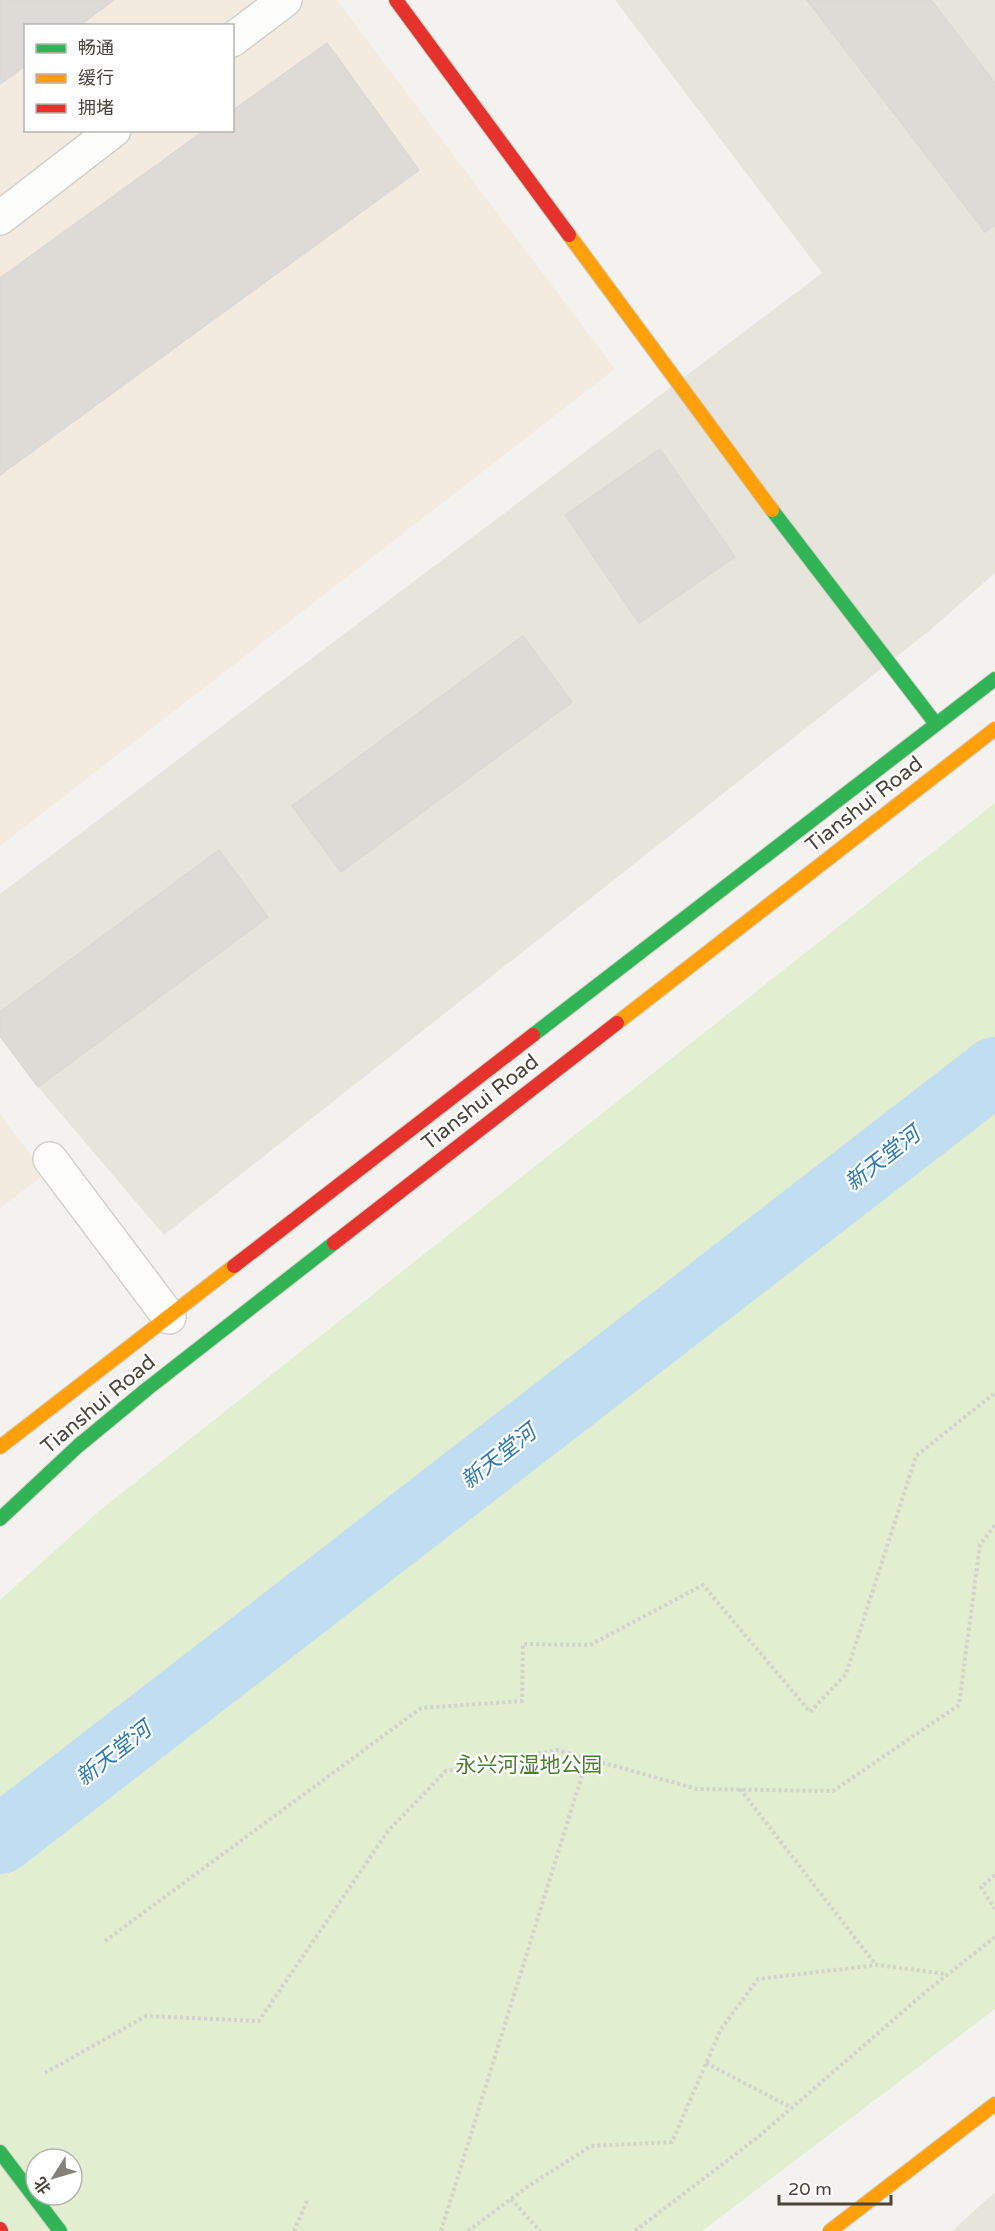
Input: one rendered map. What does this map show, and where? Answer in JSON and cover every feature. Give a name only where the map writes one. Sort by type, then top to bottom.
[{"type":"main road","points":[[396,0],[797,544],[937,723]]},
{"type":"main road","name":"Tianshui Road","points":[[0,1447],[995,679]]},
{"type":"main road","name":"Tianshui Road","points":[[0,1519],[78,1446],[147,1389],[995,729]]},
{"type":"main road","points":[[830,2231],[995,2104]]},
{"type":"main road","points":[[0,2152],[60,2231]]},
{"type":"street","points":[[234,38],[285,0]]},
{"type":"street","points":[[0,218],[111,132]]},
{"type":"street","points":[[50,1159],[169,1317]]},
{"type":"path","points":[[105,1941],[421,1708],[522,1701],[523,1644],[590,1645],[703,1585],[810,1712],[846,1674],[916,1456],[995,1393]]},
{"type":"path","points":[[45,2073],[146,2016],[259,2021],[388,1830],[446,1771],[557,1750],[697,1789],[833,1791],[959,1706],[980,1545],[995,1525]]},
{"type":"path","points":[[441,2231],[587,1759]]},
{"type":"path","points":[[740,1789],[877,1965]]},
{"type":"path","points":[[995,1875],[981,1887],[995,1909]]},
{"type":"path","points":[[636,2231],[758,2137],[947,1974],[995,1937]]},
{"type":"path","points":[[468,2231],[511,2199],[591,2146],[672,2142],[721,2029],[758,1979],[877,1965],[947,1974]]},
{"type":"path","points":[[706,2063],[792,2108]]},
{"type":"path","points":[[511,2199],[540,2231]]},
{"type":"path","points":[[294,2231],[307,2201]]},
{"type":"shaded area","points":[[0,0],[337,0],[615,369],[0,846]]},
{"type":"shaded area","points":[[615,0],[995,0],[995,573],[929,631],[164,1235],[38,1087],[0,1036],[0,894],[822,273]]},
{"type":"shaded area","points":[[0,1114],[45,1174],[0,1208]]},
{"type":"shaded area","points":[[995,2192],[995,2231],[952,2231]]},
{"type":"green space","name":"永兴河湿地公园","points":[[995,803],[995,2009],[702,2231],[0,2231],[0,1600],[99,1511]]},
{"type":"building","points":[[0,0],[114,0],[82,24],[24,24],[24,66],[0,84]]},
{"type":"building","points":[[807,0],[931,0],[995,83],[995,225],[985,232]]},
{"type":"building","points":[[327,43],[419,170],[0,475],[0,278],[202,132],[234,132],[234,110]]},
{"type":"building","points":[[660,449],[735,557],[639,623],[565,515]]},
{"type":"building","points":[[523,636],[572,702],[341,872],[292,806]]},
{"type":"building","points":[[219,850],[268,917],[38,1087],[0,1036],[0,1012]]},
{"type":"waterway","name":"新天堂河","points":[[0,1840],[995,1071]]},
{"type":"traffic: fast","points":[[772,510],[936,724],[938,722]]},
{"type":"traffic: fast","points":[[533,1035],[995,679]]},
{"type":"traffic: fast","points":[[0,1519],[78,1446],[334,1243]]},
{"type":"traffic: fast","points":[[0,2152],[60,2231]]},
{"type":"traffic: slow","points":[[569,235],[772,510]]},
{"type":"traffic: slow","points":[[617,1023],[995,729]]},
{"type":"traffic: slow","points":[[0,1447],[234,1266]]},
{"type":"traffic: slow","points":[[830,2231],[995,2104]]},
{"type":"traffic: jam","points":[[396,0],[569,235]]},
{"type":"traffic: jam","points":[[334,1243],[617,1023]]},
{"type":"traffic: jam","points":[[234,1266],[533,1035]]}]
